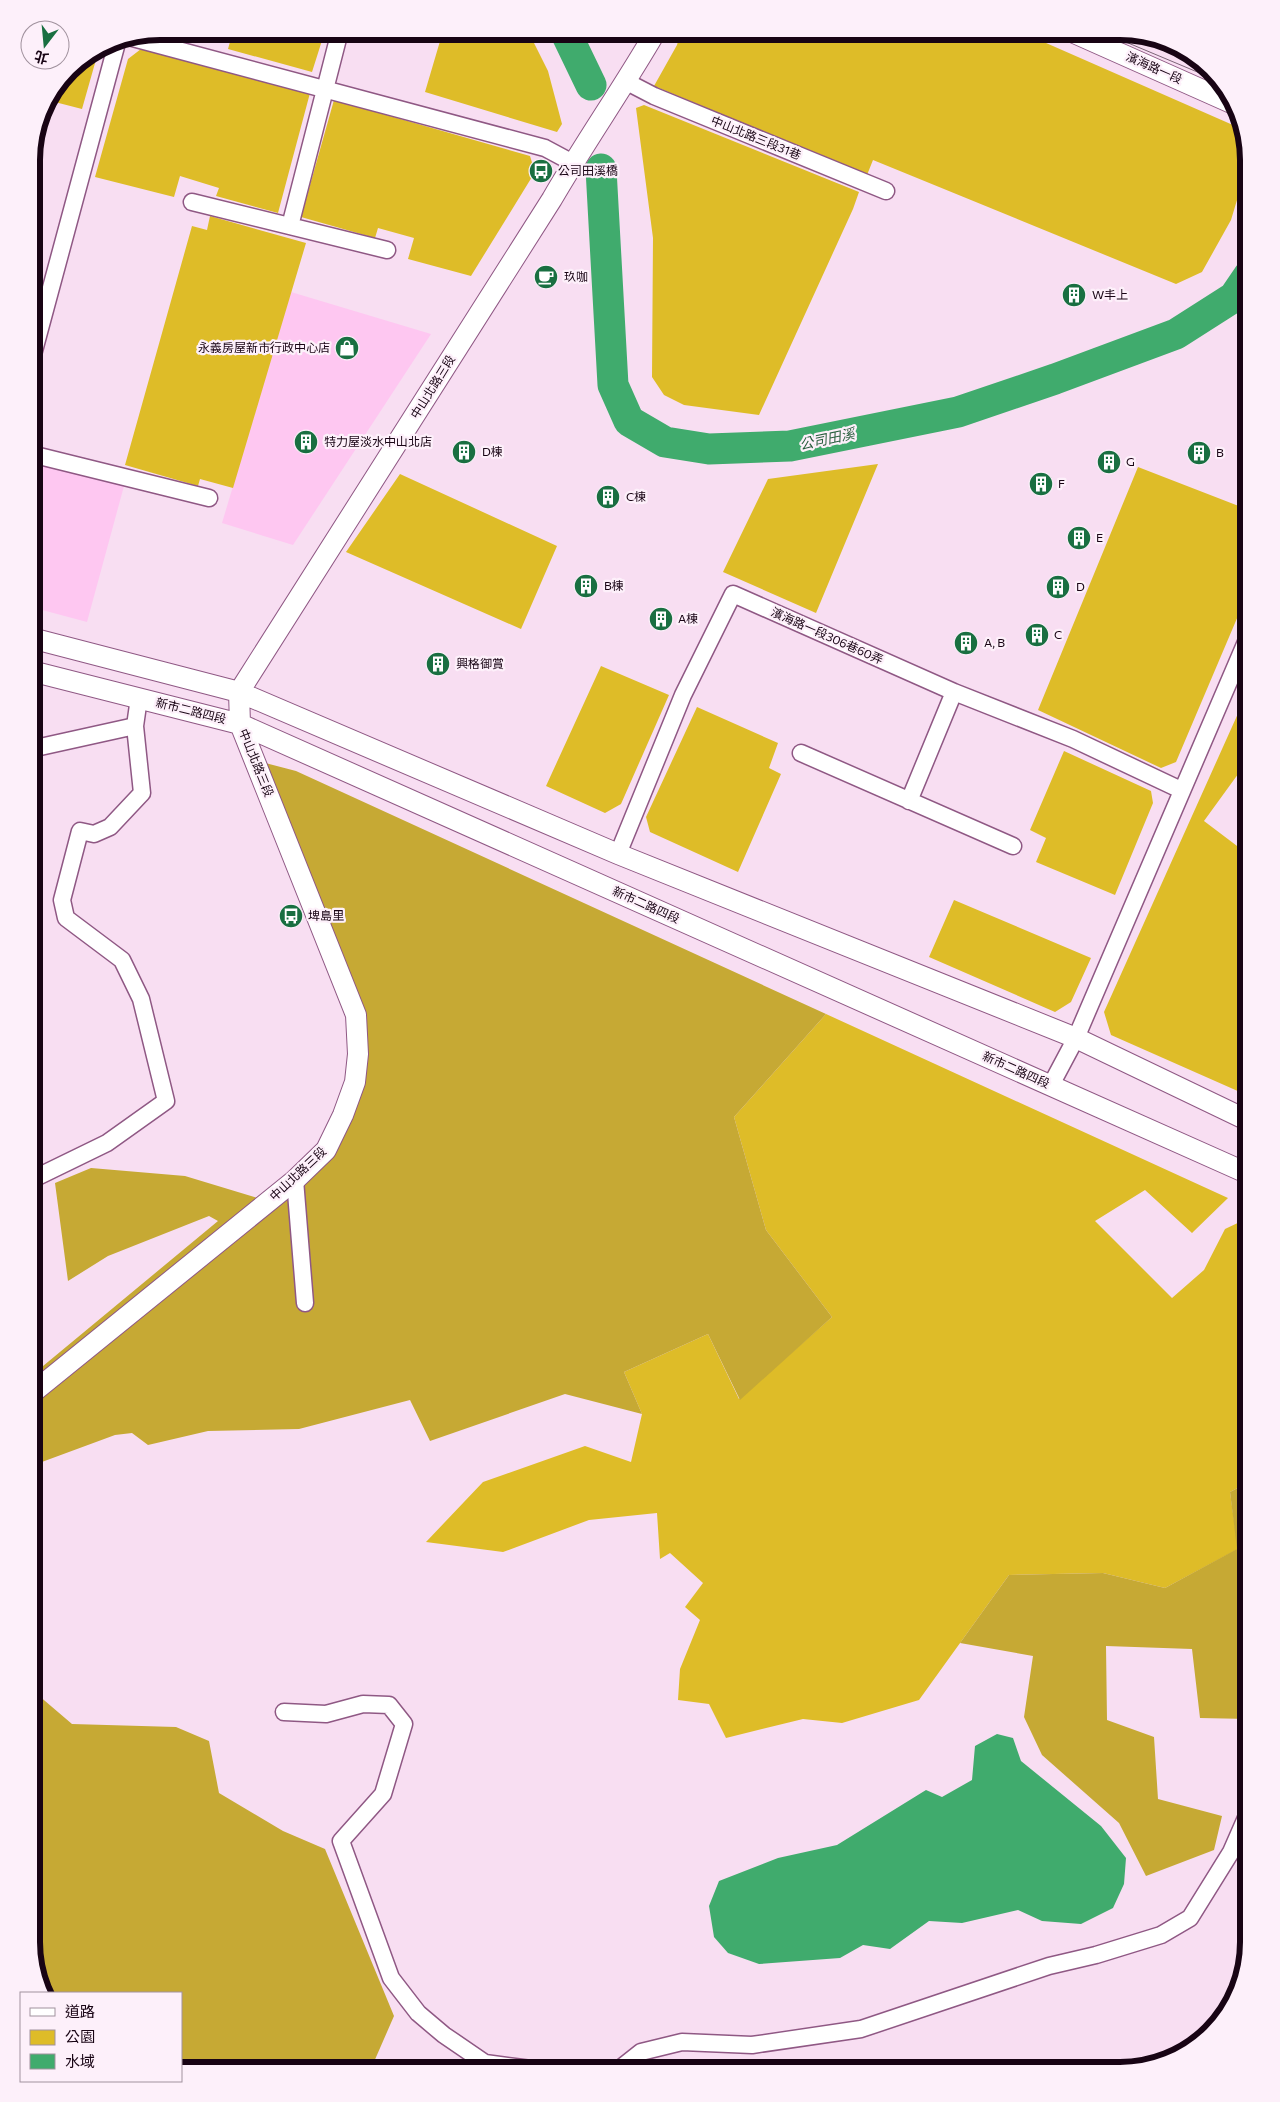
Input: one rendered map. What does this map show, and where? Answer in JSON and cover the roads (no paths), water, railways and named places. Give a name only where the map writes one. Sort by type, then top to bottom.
[{"type":"street","points":[[290,226],[338,40]]},
{"type":"street","name":"中山北路三段","points":[[40,1387],[294,1180],[326,1150],[344,1115],[355,1082],[358,1054],[356,1015],[240,724],[239,692],[552,199],[572,164],[626,82],[651,40]]},
{"type":"street","name":"濱海路一段","points":[[1090,40],[1224,100]]},
{"type":"street","points":[[144,41],[545,148],[572,164]]},
{"type":"street","points":[[40,295],[115,48]]},
{"type":"street","name":"中山北路三段31巷","points":[[626,82],[654,96],[886,192]]},
{"type":"street","points":[[192,202],[387,250]]},
{"type":"street","points":[[40,456],[209,498]]},
{"type":"street","name":"濱海路一段306巷60弄","points":[[618,854],[683,695],[733,594],[954,692],[1073,739],[1181,790]]},
{"type":"street","points":[[40,640],[239,692],[618,854],[1076,1038],[1240,1116]]},
{"type":"street","points":[[1051,1085],[1076,1038],[1240,655]]},
{"type":"street","name":"新市二路四段","points":[[40,673],[240,724],[1240,1170]]},
{"type":"street","points":[[909,801],[954,692]]},
{"type":"street","points":[[40,1176],[107,1143],[166,1101],[141,999],[122,960],[66,918],[62,900],[80,831],[94,834],[110,827],[142,793],[135,726],[139,698]]},
{"type":"street","points":[[40,747],[135,726]]},
{"type":"street","points":[[802,754],[1013,846]]},
{"type":"street","points":[[294,1180],[305,1303]]},
{"type":"street","points":[[284,1712],[326,1714],[363,1704],[389,1705],[404,1724],[384,1794],[341,1841],[391,1978],[418,2013],[476,2062]]},
{"type":"street","points":[[628,2062],[641,2052],[682,2042],[752,2045],[861,2029],[1049,1966],[1096,1955],[1161,1935],[1190,1918],[1240,1839]]},
{"type":"water","points":[[997,1734],[1013,1738],[1021,1761],[1101,1826],[1126,1858],[1124,1884],[1113,1908],[1081,1924],[1042,1921],[1018,1910],[962,1923],[929,1921],[890,1949],[863,1945],[840,1958],[759,1964],[728,1953],[714,1937],[709,1906],[719,1881],[778,1858],[837,1845],[926,1790],[942,1797],[972,1780],[975,1746]]},
{"type":"waterway","name":"公司田溪","points":[[569,40],[591,85]]},
{"type":"waterway","name":"公司田溪","points":[[601,169],[613,385],[629,421],[665,442],[709,449],[790,446],[958,412],[1055,379],[1176,334],[1234,297],[1240,288]]},
{"type":"tram line","points":[[1121,40],[1204,75]]},
{"type":"place","name":"公司田溪橋","points":[[541,171]]},
{"type":"place","name":"玖咖","points":[[546,277]]},
{"type":"place","name":"W丰上","points":[[1074,295]]},
{"type":"place","name":"永義房屋新市行政中心店","points":[[347,348]]},
{"type":"place","name":"特力屋淡水中山北店","points":[[306,442]]},
{"type":"place","name":"D棟","points":[[464,452]]},
{"type":"place","name":"B","points":[[1199,453]]},
{"type":"place","name":"G","points":[[1109,462]]},
{"type":"place","name":"F","points":[[1041,484]]},
{"type":"place","name":"C棟","points":[[608,497]]},
{"type":"place","name":"E","points":[[1079,538]]},
{"type":"place","name":"B棟","points":[[586,586]]},
{"type":"place","name":"D","points":[[1058,587]]},
{"type":"place","name":"A棟","points":[[661,619]]},
{"type":"place","name":"C","points":[[1037,635]]},
{"type":"place","name":"A, B","points":[[966,643]]},
{"type":"place","name":"興格御賞","points":[[438,664]]},
{"type":"place","name":"埤島里","points":[[291,916]]}]
